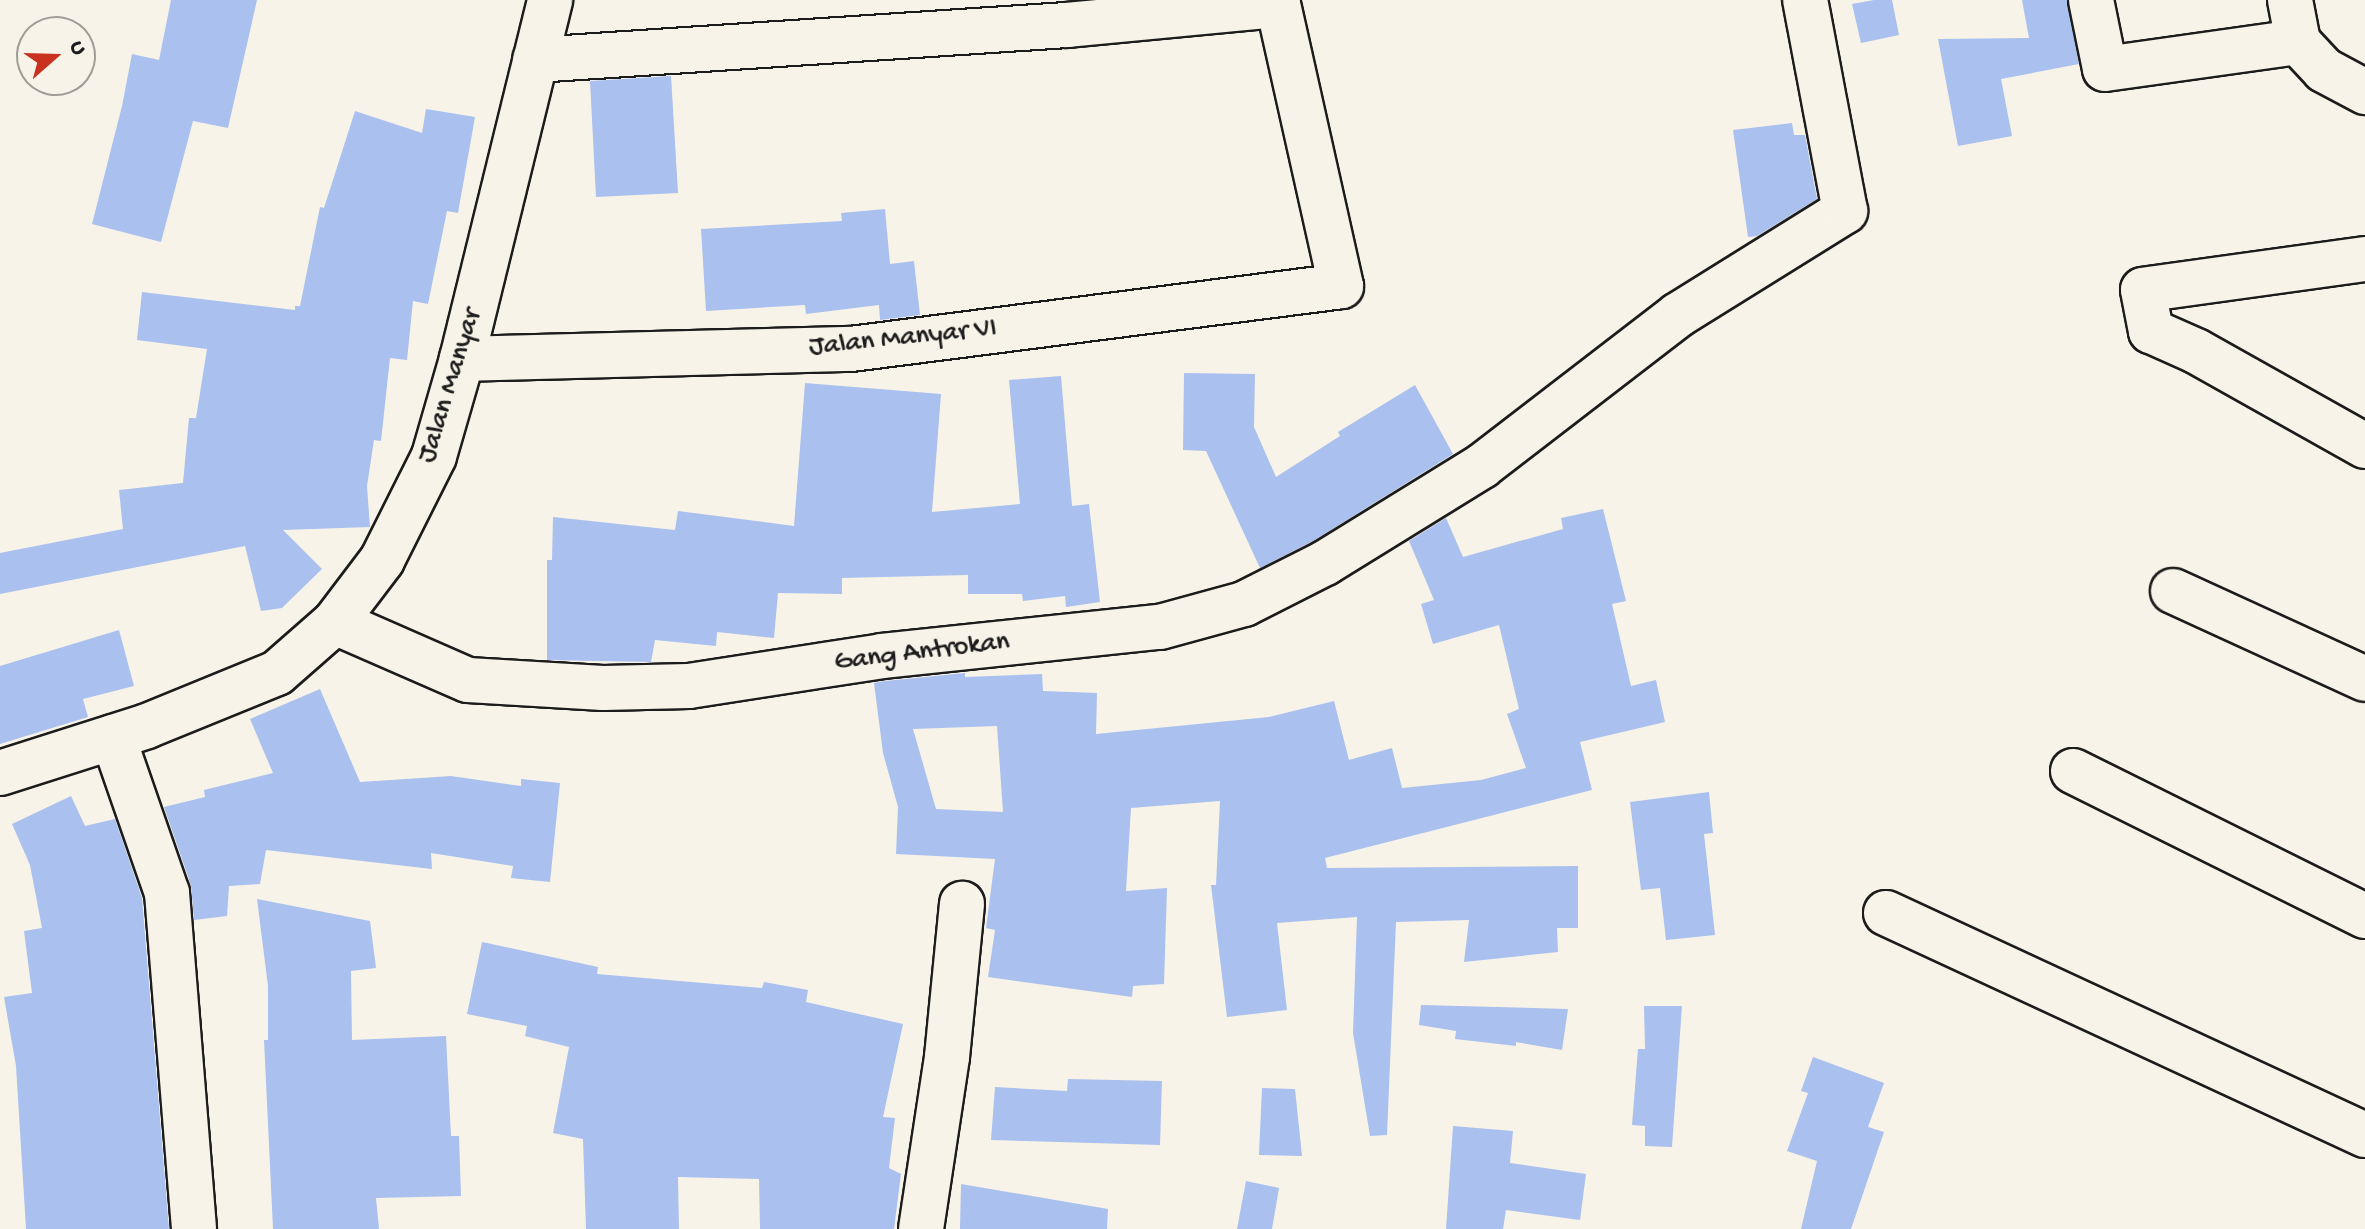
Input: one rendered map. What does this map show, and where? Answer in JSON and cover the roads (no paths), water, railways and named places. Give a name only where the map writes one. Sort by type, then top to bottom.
[{"type":"street","name":"Jalan Manyar","points":[[0,773],[113,737],[277,673],[335,622],[382,560],[434,456],[462,359],[550,0]]},
{"type":"street","name":"Gang Antrokan","points":[[335,622],[468,680],[603,688],[689,686],[882,656],[1160,627],[1244,604],[1325,563],[1482,466],[1678,315],[1845,211],[1805,0]]},
{"type":"street","points":[[2091,0],[2105,69],[2298,42]]},
{"type":"street","points":[[2290,0],[2298,42],[2324,70],[2365,92]]},
{"type":"street","name":"Jalan Manyar VI","points":[[462,359],[851,349],[1341,286],[1278,5],[1067,25],[535,60]]},
{"type":"street","points":[[2365,259],[2143,290],[2151,331],[2196,351],[2365,446]]},
{"type":"street","points":[[2173,591],[2365,679]]},
{"type":"street","points":[[113,737],[167,893],[194,1229]]},
{"type":"street","points":[[2073,771],[2365,916]]},
{"type":"street","points":[[921,1229],[947,1057],[962,904]]},
{"type":"street","points":[[1886,913],[2365,1135]]}]
